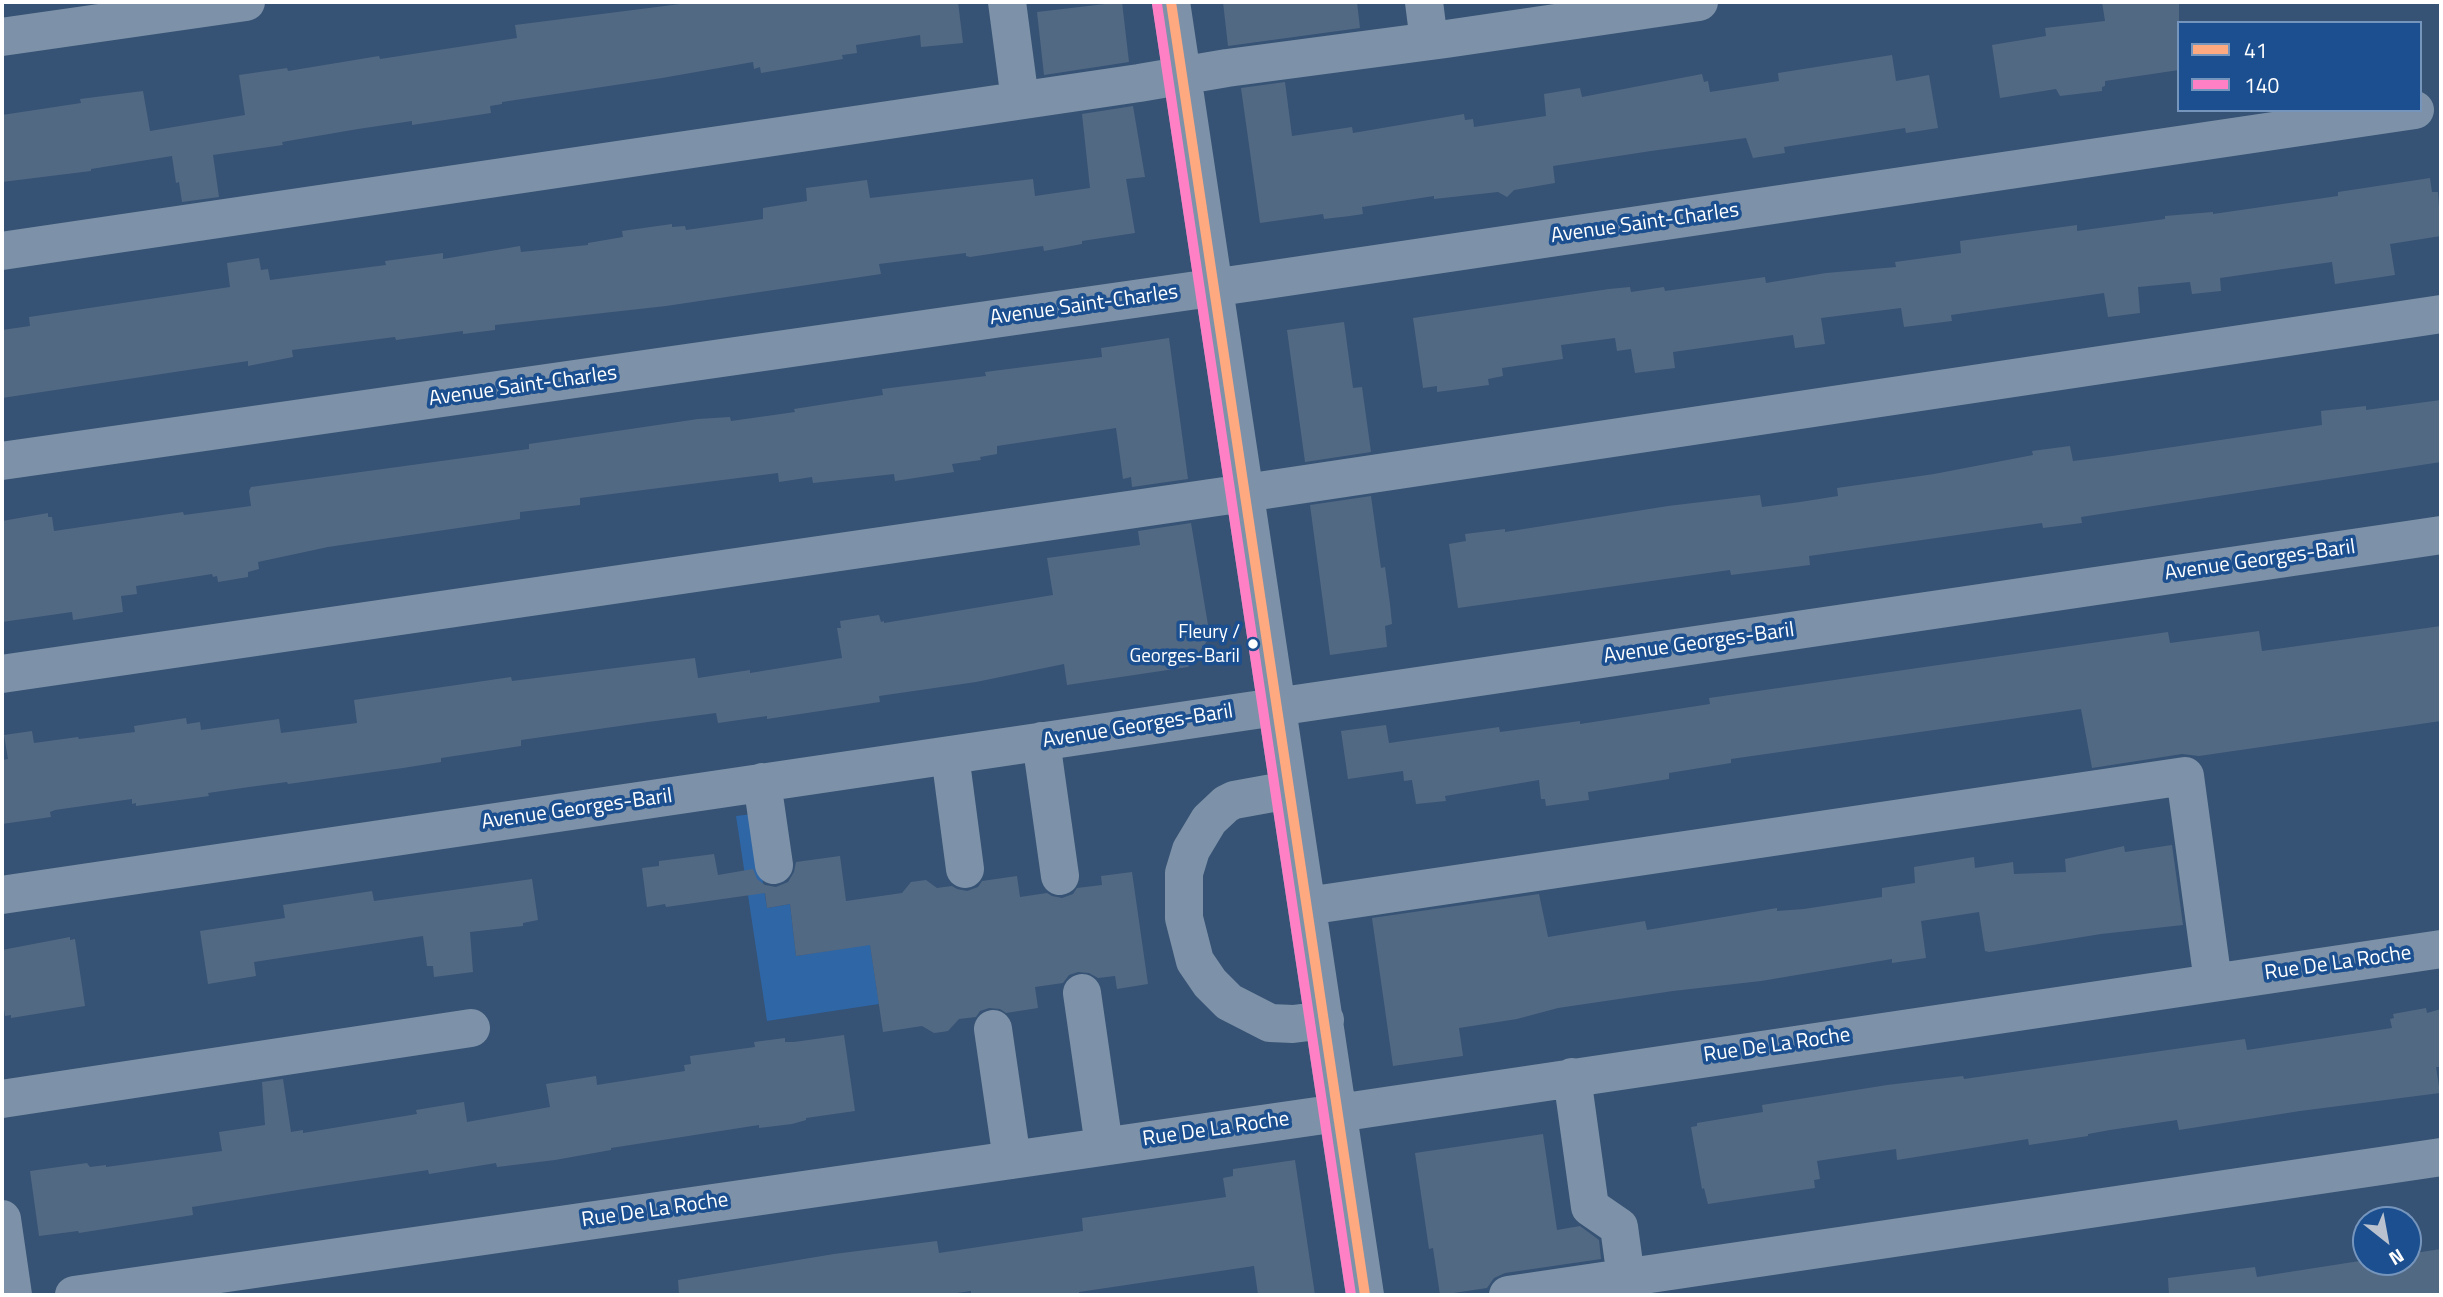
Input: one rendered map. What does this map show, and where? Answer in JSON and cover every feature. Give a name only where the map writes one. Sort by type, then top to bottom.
[{"type":"street","points":[[2,37],[246,2]]},
{"type":"street","points":[[1007,2],[1020,100]]},
{"type":"street","points":[[1171,2],[1365,1295]]},
{"type":"street","points":[[1423,2],[1429,41]]},
{"type":"street","points":[[2,250],[1183,75],[1699,2]]},
{"type":"street","points":[[2422,109],[2441,106]]},
{"type":"street","name":"Avenue Saint-Charles","points":[[2,461],[1214,287],[2401,112]]},
{"type":"street","points":[[2,674],[1245,493],[2441,314]]},
{"type":"street","name":"Avenue Georges-Baril","points":[[2,895],[2441,535]]},
{"type":"street","points":[[1041,741],[1060,876]]},
{"type":"street","points":[[950,755],[965,869]]},
{"type":"street","points":[[1307,906],[2185,776],[2213,982]]},
{"type":"street","points":[[762,782],[774,865]]},
{"type":"street","points":[[1289,790],[1234,800],[1218,810],[1209,820],[1191,850],[1184,873],[1184,918],[1195,961],[1210,983],[1230,1002],[1270,1023],[1293,1024],[1325,1020]]},
{"type":"street","name":"Rue De La Roche","points":[[74,1295],[1012,1160],[2441,948]]},
{"type":"street","points":[[1082,993],[1104,1146]]},
{"type":"street","points":[[2,1099],[471,1028]]},
{"type":"street","points":[[993,1029],[1012,1160]]},
{"type":"street","points":[[1573,1077],[1591,1207],[1619,1227],[1626,1278]]},
{"type":"street","points":[[1508,1295],[1626,1278],[1677,1283],[2441,1157]]},
{"type":"street","points":[[2,1219],[13,1295]]},
{"type":"shaded area","points":[[752,814],[767,908],[790,904],[796,956],[870,944],[879,1004],[767,1021],[736,816]]},
{"type":"building","points":[[696,2],[958,2],[963,43],[921,47],[920,35],[856,45],[857,53],[842,55],[843,59],[761,73],[760,67],[754,69],[753,62],[502,102],[490,106],[491,113],[412,125],[412,121],[358,129],[282,142],[283,145],[213,155],[219,197],[182,202],[172,156],[91,171],[2,182],[2,115],[81,103],[80,99],[143,91],[150,131],[245,115],[239,75],[287,68],[288,71],[379,56],[380,59],[517,38],[515,25]]},
{"type":"building","points":[[1122,2],[1129,62],[1044,75],[1037,12]]},
{"type":"building","points":[[1223,2],[1357,2],[1360,28],[1228,46]]},
{"type":"building","points":[[2102,2],[2179,2],[2177,70],[2105,81],[2102,91],[2060,96],[2056,89],[2000,98],[1992,45],[2046,36],[2045,28],[2105,21]]},
{"type":"building","points":[[1892,55],[1896,81],[1929,75],[1938,128],[1906,133],[1905,128],[1784,147],[1785,153],[1753,158],[1746,138],[1651,151],[1553,166],[1555,183],[1514,190],[1507,197],[1498,192],[1434,199],[1434,196],[1362,207],[1363,214],[1324,219],[1323,214],[1260,223],[1241,88],[1285,82],[1292,136],[1352,127],[1353,133],[1464,114],[1465,120],[1473,119],[1474,127],[1546,116],[1544,94],[1580,88],[1582,97],[1702,74],[1704,82],[1708,81],[1710,92],[1779,81],[1778,73]]},
{"type":"building","points":[[1133,106],[1145,177],[1126,179],[1135,233],[1082,241],[1082,244],[1044,251],[1043,246],[970,257],[966,256],[966,253],[879,264],[881,274],[666,306],[495,325],[495,330],[463,334],[463,331],[396,340],[395,337],[292,350],[293,357],[248,366],[248,361],[2,398],[2,330],[30,326],[29,317],[230,287],[227,263],[259,258],[261,270],[268,269],[270,280],[386,265],[385,261],[443,253],[443,259],[520,246],[521,252],[588,245],[623,237],[622,231],[672,224],[672,227],[685,226],[686,230],[763,219],[763,208],[807,201],[806,188],[867,180],[870,198],[1033,179],[1035,196],[1090,188],[1082,114]]},
{"type":"building","points":[[2430,178],[2432,192],[2438,192],[2441,236],[2390,244],[2395,275],[2335,284],[2332,262],[2220,278],[2221,291],[2192,294],[2190,282],[2138,287],[2140,313],[2108,317],[2104,293],[1951,315],[1952,321],[1904,327],[1901,308],[1821,318],[1825,344],[1795,348],[1793,335],[1673,352],[1675,368],[1635,373],[1631,349],[1617,351],[1615,338],[1561,345],[1563,359],[1502,368],[1503,376],[1488,379],[1489,385],[1437,392],[1437,386],[1423,388],[1413,318],[1609,289],[1630,287],[1631,292],[1664,287],[1665,291],[1765,277],[1766,283],[1826,273],[1896,267],[1895,262],[1961,253],[1960,241],[2077,225],[2077,231],[2165,219],[2165,216],[2213,214],[2338,196],[2338,192]]},
{"type":"building","points":[[1344,322],[1353,388],[1362,387],[1371,452],[1305,462],[1287,330]]},
{"type":"building","points":[[1169,338],[1188,479],[1132,487],[1131,477],[1123,479],[1116,428],[997,446],[997,454],[980,457],[981,460],[952,464],[954,472],[895,481],[894,474],[813,483],[812,477],[779,482],[778,473],[580,498],[580,505],[520,512],[520,519],[328,547],[258,562],[259,569],[248,572],[248,577],[218,582],[217,576],[213,577],[212,574],[136,586],[137,594],[121,596],[123,612],[73,620],[72,612],[2,622],[2,521],[48,513],[48,517],[52,517],[54,531],[183,512],[184,515],[251,506],[251,487],[529,449],[529,444],[698,419],[730,417],[731,421],[795,412],[794,409],[883,395],[882,389],[986,376],[985,372],[1102,357],[1101,348]]},
{"type":"building","points":[[2441,400],[2441,462],[2081,517],[2082,523],[2043,528],[2042,523],[1809,556],[1810,565],[1731,575],[1730,570],[1458,608],[1449,544],[1466,541],[1465,534],[1505,529],[1505,532],[1668,506],[1760,495],[1762,507],[1800,502],[1838,496],[1837,488],[1934,474],[2033,455],[2032,451],[2070,446],[2073,461],[2322,425],[2321,411],[2366,406],[2366,410]]},
{"type":"building","points":[[1371,496],[1381,568],[1385,567],[1390,604],[1392,624],[1385,626],[1387,647],[1330,655],[1310,505]]},
{"type":"building","points":[[1191,523],[1210,637],[1188,667],[1067,685],[1064,664],[976,682],[879,696],[880,702],[767,719],[767,716],[718,723],[716,713],[648,722],[521,740],[521,746],[441,758],[441,762],[403,768],[249,787],[208,793],[209,796],[136,806],[136,803],[132,804],[132,799],[55,810],[50,812],[51,817],[2,824],[2,760],[8,759],[4,735],[32,731],[34,743],[79,739],[135,732],[134,726],[186,718],[187,724],[200,722],[201,730],[279,719],[281,733],[357,723],[354,700],[511,677],[512,681],[695,658],[698,678],[750,670],[750,673],[842,658],[837,628],[841,628],[840,621],[879,615],[884,623],[1053,595],[1047,558],[1140,545],[1138,531]]},
{"type":"building","points":[[2441,626],[2441,721],[2199,756],[2182,754],[2092,768],[2081,709],[1731,759],[1731,763],[1669,773],[1669,779],[1588,792],[1589,800],[1546,806],[1545,799],[1541,799],[1539,780],[1445,796],[1446,801],[1416,804],[1412,780],[1404,781],[1403,771],[1348,779],[1341,731],[1386,725],[1389,743],[1499,727],[1500,732],[1580,721],[1580,724],[1710,704],[1709,698],[2168,632],[2170,643],[2259,631],[2262,651]]},
{"type":"building","points":[[2172,845],[2183,925],[2101,934],[1989,952],[1985,951],[1979,912],[1921,921],[1926,958],[1892,963],[1892,959],[1761,981],[1558,1008],[1517,1019],[1459,1028],[1463,1056],[1393,1066],[1372,918],[1539,894],[1548,937],[1645,921],[1647,930],[1777,908],[1777,911],[1804,909],[1882,897],[1882,888],[1915,883],[1914,867],[1974,857],[1975,868],[2013,862],[2014,874],[2066,872],[2065,859],[2124,846],[2125,852]]},
{"type":"building","points":[[714,854],[718,875],[753,869],[757,879],[765,885],[776,887],[788,882],[796,862],[840,856],[846,901],[902,893],[911,882],[926,880],[937,888],[952,886],[967,891],[978,887],[982,881],[1017,876],[1020,897],[1047,893],[1062,898],[1073,894],[1077,888],[1102,885],[1101,876],[1132,872],[1148,984],[1117,989],[1115,976],[1098,978],[1089,973],[1078,972],[1069,975],[1063,983],[1035,987],[1038,1008],[1006,1013],[1000,1009],[989,1008],[980,1011],[976,1017],[959,1019],[948,1031],[942,1032],[934,1033],[922,1026],[883,1032],[870,945],[796,956],[790,904],[767,908],[765,893],[666,907],[665,904],[647,907],[642,868],[659,866],[659,861]]},
{"type":"building","points":[[532,879],[538,920],[523,923],[523,926],[470,932],[473,972],[434,977],[433,966],[427,966],[423,936],[254,962],[256,976],[208,984],[200,931],[285,918],[283,905],[372,891],[374,901]]},
{"type":"building","points":[[70,937],[70,940],[75,939],[85,1006],[11,1018],[11,1015],[5,1016],[2,950]]},
{"type":"building","points":[[2426,1008],[2427,1013],[2441,1009],[2441,1067],[2436,1067],[2440,1093],[2179,1130],[2177,1120],[2029,1145],[2028,1139],[1897,1160],[1896,1149],[1817,1161],[1820,1179],[1814,1180],[1815,1188],[1708,1204],[1704,1188],[1702,1189],[1691,1127],[1697,1126],[1697,1123],[1763,1112],[1762,1105],[1887,1085],[1963,1076],[1964,1079],[2245,1039],[2247,1050],[2392,1028],[2390,1019],[2394,1018],[2393,1014]]},
{"type":"building","points":[[844,1035],[855,1111],[806,1118],[792,1124],[759,1128],[759,1125],[611,1148],[555,1160],[497,1167],[496,1163],[429,1174],[428,1170],[310,1188],[192,1207],[193,1215],[79,1233],[39,1236],[30,1171],[87,1163],[90,1167],[106,1167],[222,1151],[219,1132],[265,1125],[262,1082],[283,1079],[291,1132],[303,1130],[303,1133],[417,1114],[416,1110],[464,1102],[467,1122],[550,1107],[546,1084],[596,1076],[597,1085],[685,1071],[684,1065],[691,1064],[690,1056],[755,1047],[754,1042],[785,1038],[785,1042],[794,1042]]},
{"type":"building","points":[[1543,1134],[1557,1230],[1580,1226],[1599,1240],[1601,1259],[1505,1273],[1494,1278],[1487,1288],[1440,1295],[1433,1248],[1429,1249],[1415,1153]]},
{"type":"building","points":[[1295,1160],[1315,1295],[1258,1295],[1254,1266],[1079,1292],[1079,1295],[971,1295],[971,1291],[943,1295],[679,1295],[678,1280],[834,1254],[937,1241],[939,1253],[1083,1231],[1082,1218],[1226,1197],[1223,1178],[1233,1176],[1233,1169]]},
{"type":"building","points":[[2441,1249],[2441,1295],[2169,1295],[2168,1278],[2255,1267],[2257,1277],[2352,1262],[2352,1276],[2422,1276],[2422,1252]]},
{"type":"transit line","name":"41","points":[[1171,2],[1365,1295]]},
{"type":"transit line","name":"140","points":[[1157,4],[1351,1295]]},
{"type":"place","name":"Fleury / Georges-Baril","points":[[1253,644]]}]
